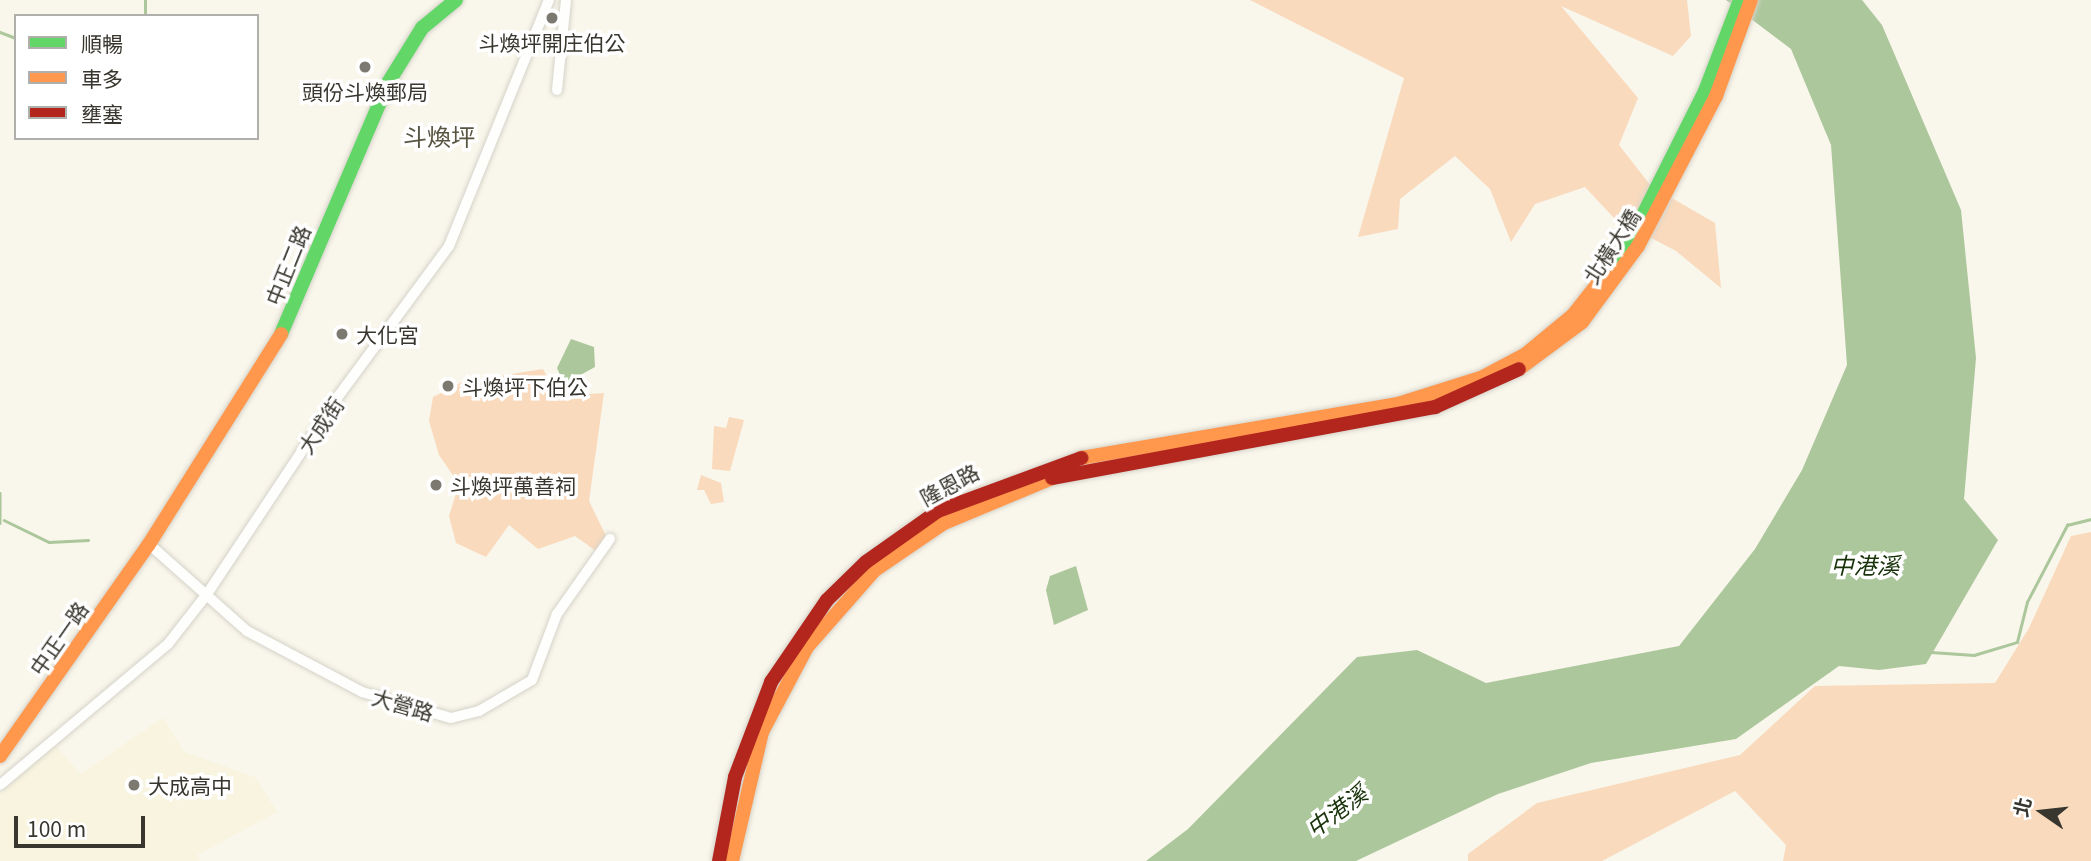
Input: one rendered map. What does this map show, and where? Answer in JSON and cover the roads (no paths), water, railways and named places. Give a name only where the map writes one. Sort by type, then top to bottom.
[{"type":"main road","name":"中正二路","points":[[149,544],[284,329],[388,83],[422,29],[456,0]]},
{"type":"main road","name":"北橫大橋","points":[[1399,410],[1483,377],[1526,354],[1599,285],[1650,205],[1740,0]]},
{"type":"main road","name":"北橫大橋","points":[[1399,410],[1488,388],[1536,361],[1618,280],[1716,96],[1751,0]]},
{"type":"main road","name":"隆恩路","points":[[719,861],[750,728],[784,661],[827,600],[866,562],[938,511],[997,482],[1399,410]]},
{"type":"main road","name":"隆恩路","points":[[732,861],[762,733],[807,647],[836,608],[875,570],[944,523],[1002,494],[1064,468]]},
{"type":"main road","name":"中正一路","points":[[0,756],[149,544]]},
{"type":"street","name":"大成街","points":[[0,785],[168,644],[207,594],[337,398],[449,246],[548,0]]},
{"type":"street","points":[[557,90],[566,0]]},
{"type":"street","name":"大營路","points":[[149,544],[247,631],[362,692],[451,718],[479,712],[532,680],[557,614],[610,539]]},
{"type":"water","name":"中港溪","points":[[1726,0],[1862,0],[1882,25],[1961,210],[1976,358],[1964,499],[1998,540],[1926,664],[1879,670],[1839,666],[1736,739],[1591,763],[1498,794],[1356,861],[1146,861],[1188,829],[1357,657],[1417,650],[1486,683],[1679,646],[1755,549],[1802,470],[1847,365],[1831,145],[1791,49]]},
{"type":"water","points":[[571,339],[594,347],[595,367],[564,384],[557,368]]},
{"type":"water","points":[[1076,566],[1088,610],[1054,625],[1046,590],[1050,576]]},
{"type":"waterway","points":[[145,0],[145,14]]},
{"type":"waterway","points":[[0,32],[14,37]]},
{"type":"waterway","points":[[0,493],[0,523]]},
{"type":"waterway","points":[[1931,652],[1974,655],[2017,642],[2027,602],[2067,525],[2091,519]]},
{"type":"waterway","points":[[4,520],[49,542],[88,540]]},
{"type":"place","name":"斗煥坪開庄伯公","points":[[552,18]]},
{"type":"place","name":"頭份斗煥郵局","points":[[365,67]]},
{"type":"place","name":"大化宮","points":[[342,334]]},
{"type":"place","name":"斗煥坪下伯公","points":[[448,386]]},
{"type":"place","name":"斗煥坪萬善祠","points":[[436,485]]},
{"type":"place","name":"大成高中","points":[[134,785]]},
{"type":"district","name":"斗煥坪","points":[[439,136]]}]
